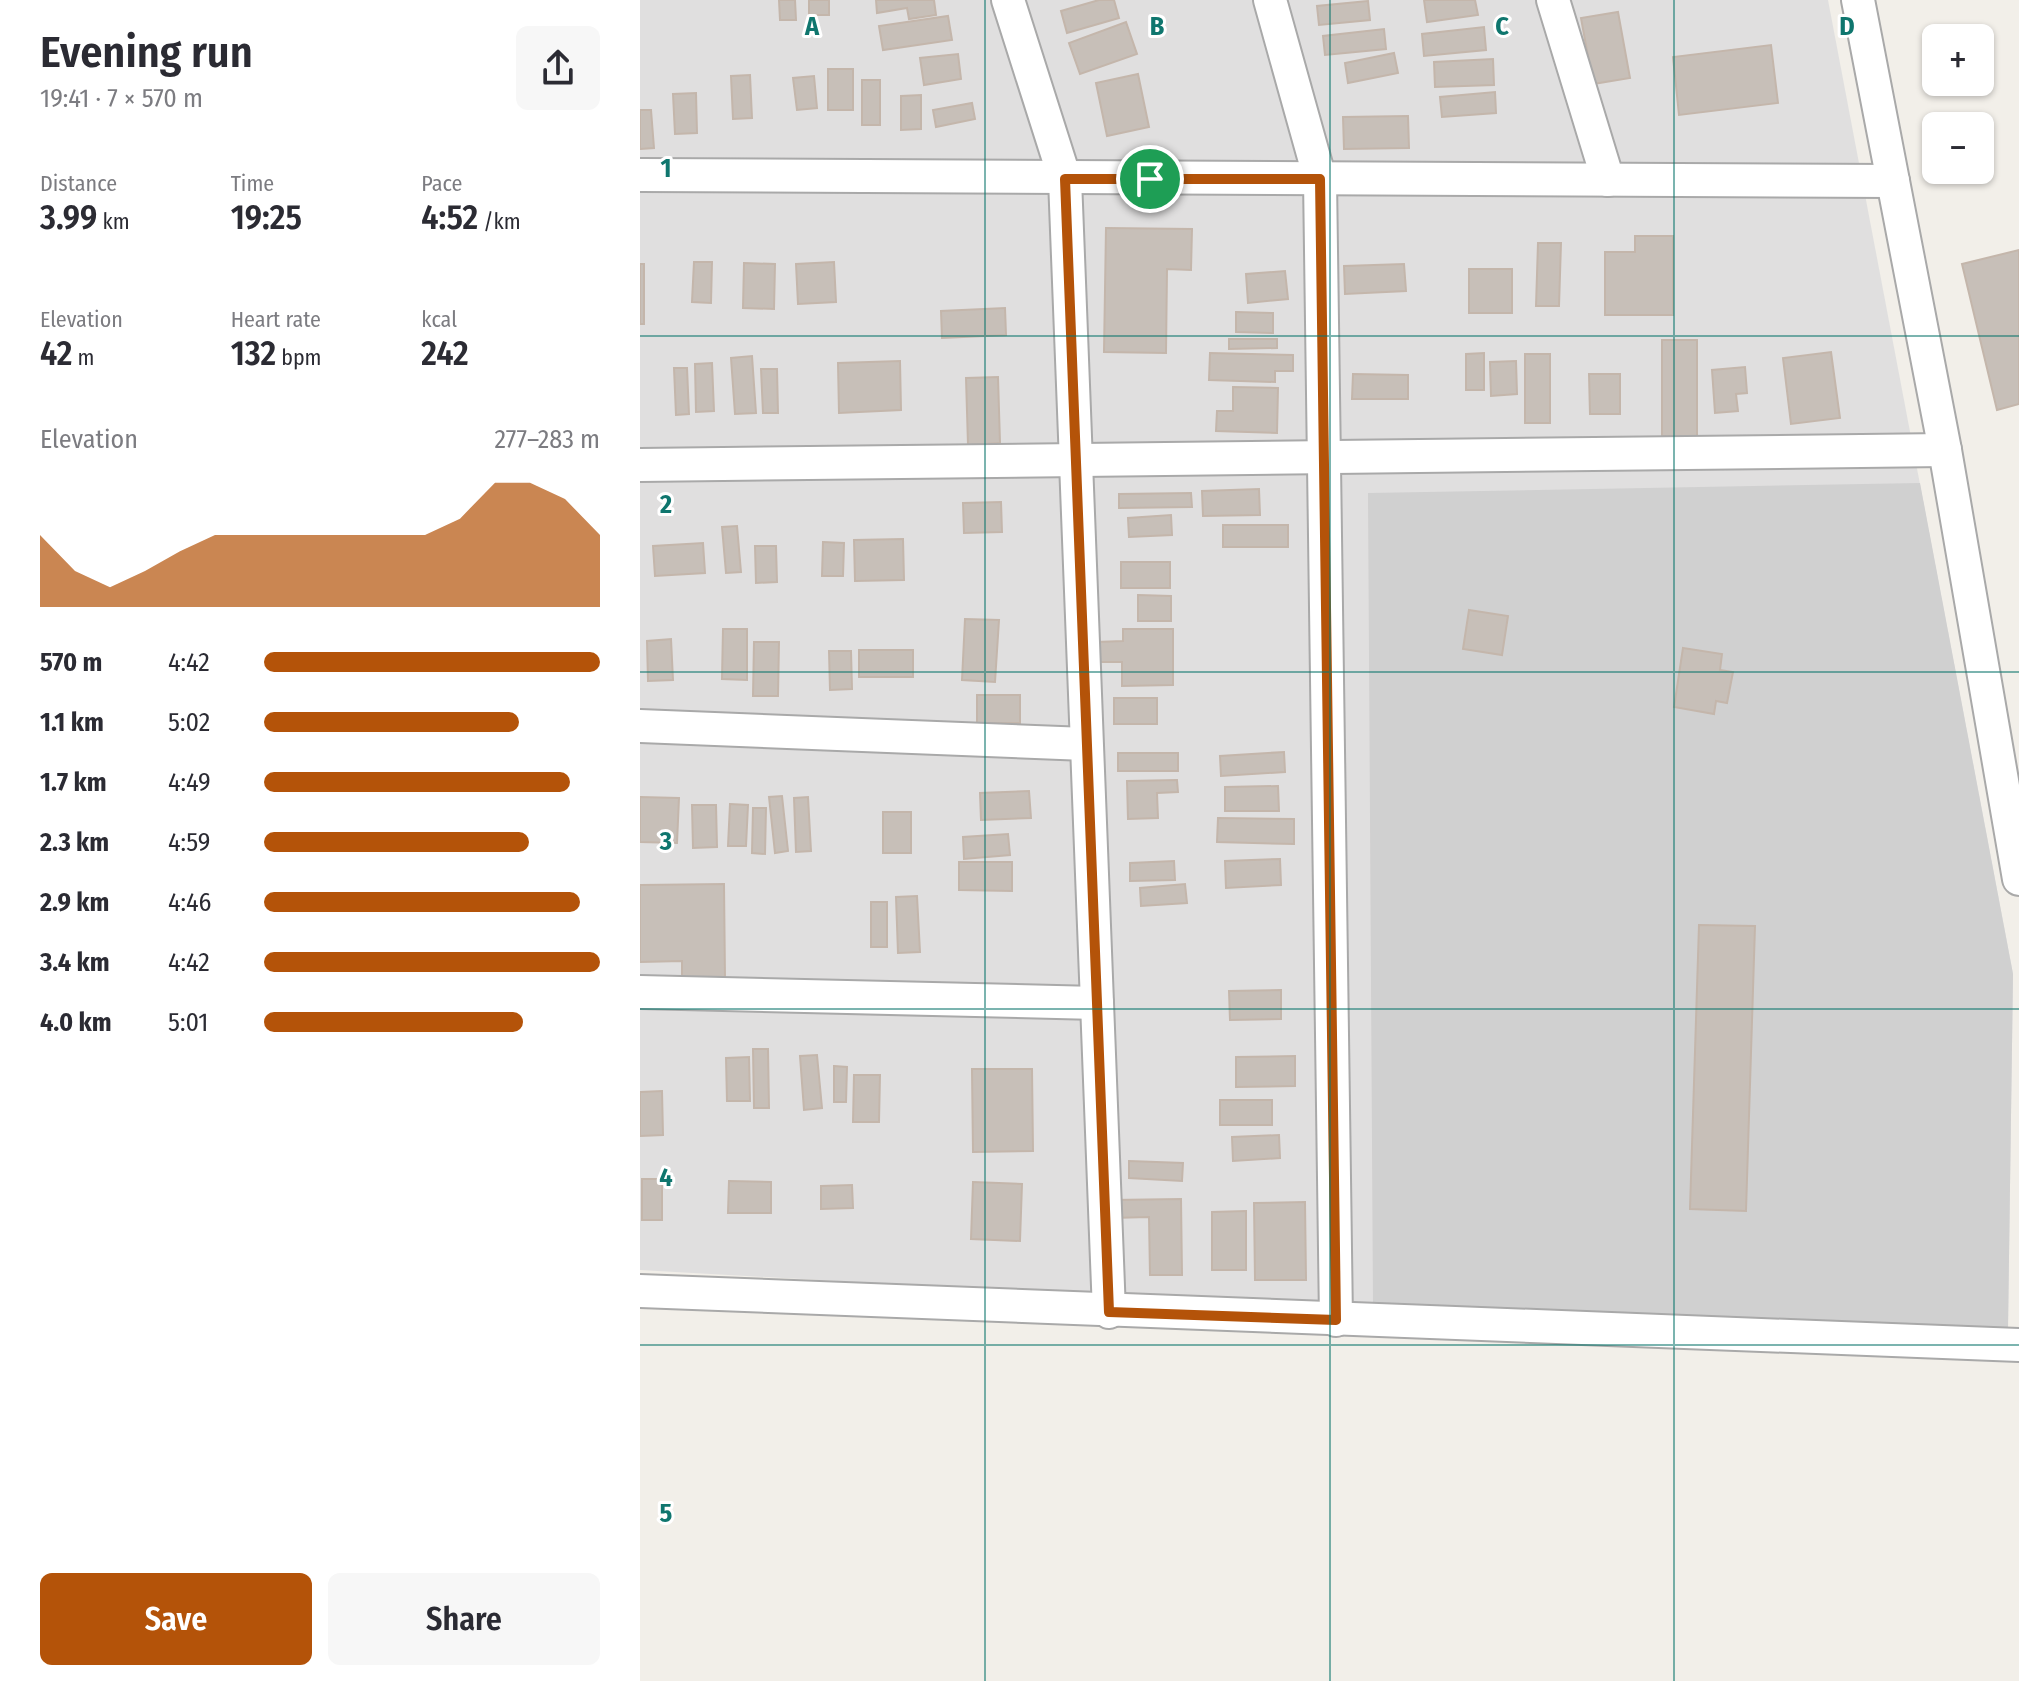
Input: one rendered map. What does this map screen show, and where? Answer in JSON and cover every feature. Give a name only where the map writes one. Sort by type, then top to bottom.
[{"type":"street","points":[[1008,0],[1065,179],[1109,1312]]},
{"type":"street","points":[[1270,0],[1320,179],[1336,1320]]},
{"type":"street","points":[[1553,0],[1608,180]]},
{"type":"street","points":[[1858,0],[1945,450],[2019,879]]},
{"type":"street","points":[[640,175],[1893,181]]},
{"type":"street","points":[[640,465],[1945,450]]},
{"type":"street","points":[[640,726],[1086,744]]},
{"type":"street","points":[[640,992],[1097,1003]]},
{"type":"street","points":[[640,1291],[1109,1312],[2019,1345]]},
{"type":"shaded area","points":[[640,0],[1828,0],[2013,974],[2008,1328],[1050,1293],[640,1270]]},
{"type":"shaded area","points":[[1920,483],[2013,974],[2008,1328],[1373,1305],[1368,493]]},
{"type":"building","points":[[779,0],[795,0],[796,20],[780,20]]},
{"type":"building","points":[[809,0],[829,0],[829,15],[809,15]]},
{"type":"building","points":[[876,0],[934,0],[936,15],[909,19],[907,8],[877,13]]},
{"type":"building","points":[[1099,0],[1114,0],[1119,18],[1067,33],[1061,11]]},
{"type":"building","points":[[1424,0],[1475,0],[1478,15],[1427,22]]},
{"type":"building","points":[[1368,1],[1370,20],[1319,25],[1317,6]]},
{"type":"building","points":[[1618,12],[1630,78],[1593,84],[1581,18]]},
{"type":"building","points":[[948,16],[952,40],[883,50],[879,26]]},
{"type":"building","points":[[1126,22],[1137,54],[1080,74],[1069,43]]},
{"type":"building","points":[[1484,27],[1486,50],[1424,56],[1422,34]]},
{"type":"building","points":[[1384,29],[1386,49],[1325,55],[1323,36]]},
{"type":"building","points":[[1771,45],[1778,103],[1679,115],[1673,57]]},
{"type":"building","points":[[1394,53],[1398,73],[1348,83],[1345,63]]},
{"type":"building","points":[[958,54],[961,79],[924,85],[920,58]]},
{"type":"building","points":[[1493,59],[1494,85],[1435,87],[1434,62]]},
{"type":"building","points":[[828,69],[853,69],[853,110],[828,110]]},
{"type":"building","points":[[1138,74],[1149,127],[1107,136],[1096,83]]},
{"type":"building","points":[[750,75],[752,118],[733,119],[731,76]]},
{"type":"building","points":[[814,76],[817,108],[797,110],[793,78]]},
{"type":"building","points":[[862,80],[880,80],[880,125],[862,125]]},
{"type":"building","points":[[1495,92],[1496,113],[1442,117],[1440,97]]},
{"type":"building","points":[[696,93],[697,133],[675,134],[673,94]]},
{"type":"building","points":[[921,95],[921,129],[901,130],[901,96]]},
{"type":"building","points":[[972,103],[975,119],[936,127],[933,110]]},
{"type":"building","points":[[640,110],[651,110],[654,148],[640,149]]},
{"type":"building","points":[[1408,116],[1409,148],[1344,149],[1343,117]]},
{"type":"building","points":[[1106,228],[1192,229],[1191,270],[1167,269],[1166,353],[1104,352]]},
{"type":"building","points":[[1635,236],[1673,236],[1673,315],[1605,315],[1605,252],[1635,252]]},
{"type":"building","points":[[1538,243],[1561,243],[1559,306],[1536,306]]},
{"type":"building","points":[[2019,250],[2019,404],[1997,410],[1962,264]]},
{"type":"building","points":[[694,262],[712,262],[711,303],[692,302]]},
{"type":"building","points":[[834,262],[836,302],[798,304],[796,264]]},
{"type":"building","points":[[744,263],[775,264],[774,309],[743,308]]},
{"type":"building","points":[[640,264],[644,264],[644,324],[640,324]]},
{"type":"building","points":[[1404,264],[1406,291],[1345,294],[1344,266]]},
{"type":"building","points":[[1469,269],[1512,269],[1512,313],[1469,313]]},
{"type":"building","points":[[1285,271],[1288,299],[1248,303],[1246,274]]},
{"type":"building","points":[[1005,308],[1006,335],[942,338],[941,311]]},
{"type":"building","points":[[1236,312],[1273,313],[1273,333],[1236,332]]},
{"type":"building","points":[[1229,339],[1277,339],[1277,348],[1229,349]]},
{"type":"building","points":[[1662,340],[1697,340],[1697,436],[1662,436]]},
{"type":"building","points":[[1831,352],[1840,418],[1791,424],[1783,358]]},
{"type":"building","points":[[1210,353],[1293,355],[1293,371],[1275,371],[1275,382],[1209,380]]},
{"type":"building","points":[[1484,353],[1484,390],[1466,390],[1466,354]]},
{"type":"building","points":[[1525,354],[1550,354],[1550,423],[1525,423]]},
{"type":"building","points":[[752,356],[756,413],[735,414],[731,358]]},
{"type":"building","points":[[900,361],[901,410],[839,413],[838,363]]},
{"type":"building","points":[[1516,361],[1517,394],[1491,396],[1490,362]]},
{"type":"building","points":[[712,363],[714,411],[696,412],[695,364]]},
{"type":"building","points":[[1745,367],[1747,393],[1736,394],[1738,411],[1715,413],[1712,370]]},
{"type":"building","points":[[674,368],[687,368],[689,414],[676,415]]},
{"type":"building","points":[[761,369],[777,369],[778,413],[763,413]]},
{"type":"building","points":[[1353,374],[1408,375],[1408,399],[1352,399]]},
{"type":"building","points":[[1589,374],[1620,374],[1620,414],[1590,414]]},
{"type":"building","points":[[998,377],[1000,443],[968,445],[966,378]]},
{"type":"building","points":[[1233,387],[1278,388],[1277,433],[1216,431],[1217,411],[1233,411]]},
{"type":"building","points":[[1259,489],[1260,515],[1203,516],[1202,491]]},
{"type":"building","points":[[1191,493],[1192,507],[1119,508],[1119,494]]},
{"type":"building","points":[[1001,502],[1002,532],[964,533],[963,503]]},
{"type":"building","points":[[1171,515],[1172,535],[1129,537],[1128,518]]},
{"type":"building","points":[[1223,525],[1288,525],[1288,547],[1223,547]]},
{"type":"building","points":[[737,526],[741,572],[726,573],[722,527]]},
{"type":"building","points":[[903,539],[904,580],[855,581],[854,540]]},
{"type":"building","points":[[823,542],[844,543],[843,576],[822,576]]},
{"type":"building","points":[[703,543],[705,573],[655,576],[653,546]]},
{"type":"building","points":[[755,546],[776,546],[777,582],[756,583]]},
{"type":"building","points":[[1121,562],[1170,562],[1170,588],[1121,588]]},
{"type":"building","points":[[1138,595],[1171,596],[1171,621],[1138,621]]},
{"type":"building","points":[[1469,610],[1508,616],[1502,655],[1463,649]]},
{"type":"building","points":[[965,619],[999,620],[995,682],[962,680]]},
{"type":"building","points":[[723,629],[747,629],[747,680],[722,679]]},
{"type":"building","points":[[1123,629],[1173,629],[1173,685],[1122,686],[1122,662],[1097,662],[1097,642],[1123,641]]},
{"type":"building","points":[[671,639],[673,680],[648,681],[647,641]]},
{"type":"building","points":[[754,642],[779,642],[778,696],[753,696]]},
{"type":"building","points":[[1683,648],[1722,654],[1720,670],[1733,672],[1727,703],[1716,701],[1714,714],[1674,707]]},
{"type":"building","points":[[859,650],[913,650],[913,677],[859,677]]},
{"type":"building","points":[[829,651],[851,651],[852,689],[830,690]]},
{"type":"building","points":[[977,695],[1020,695],[1020,723],[977,723]]},
{"type":"building","points":[[1114,698],[1157,698],[1157,724],[1114,724]]},
{"type":"building","points":[[1284,752],[1285,772],[1221,776],[1220,756]]},
{"type":"building","points":[[1118,753],[1178,753],[1178,771],[1118,771]]},
{"type":"building","points":[[1177,780],[1178,792],[1157,793],[1158,818],[1128,819],[1127,781]]},
{"type":"building","points":[[1278,786],[1279,811],[1225,811],[1225,787]]},
{"type":"building","points":[[1029,791],[1031,818],[981,820],[980,793]]},
{"type":"building","points":[[782,796],[788,851],[775,853],[769,797]]},
{"type":"building","points":[[640,797],[679,798],[677,843],[640,842]]},
{"type":"building","points":[[808,797],[811,851],[796,852],[794,798]]},
{"type":"building","points":[[730,804],[748,805],[746,846],[728,846]]},
{"type":"building","points":[[692,805],[716,805],[717,847],[693,848]]},
{"type":"building","points":[[753,808],[766,808],[765,854],[752,853]]},
{"type":"building","points":[[883,812],[911,812],[911,853],[883,853]]},
{"type":"building","points":[[1218,818],[1294,819],[1294,844],[1217,842]]},
{"type":"building","points":[[1008,834],[1010,855],[964,859],[963,837]]},
{"type":"building","points":[[1280,859],[1281,885],[1226,888],[1225,861]]},
{"type":"building","points":[[1174,861],[1175,880],[1130,881],[1130,863]]},
{"type":"building","points":[[959,862],[1012,862],[1012,891],[959,890]]},
{"type":"building","points":[[724,884],[725,979],[682,980],[682,961],[640,962],[640,885]]},
{"type":"building","points":[[1185,884],[1187,903],[1141,906],[1140,888]]},
{"type":"building","points":[[917,896],[920,952],[898,953],[896,897]]},
{"type":"building","points":[[871,902],[887,902],[887,947],[871,947]]},
{"type":"building","points":[[1699,925],[1755,926],[1746,1211],[1690,1209]]},
{"type":"building","points":[[1281,990],[1281,1019],[1230,1020],[1229,991]]},
{"type":"building","points":[[753,1049],[768,1049],[769,1108],[754,1108]]},
{"type":"building","points":[[817,1055],[822,1108],[804,1110],[800,1056]]},
{"type":"building","points":[[1295,1056],[1295,1086],[1236,1087],[1236,1057]]},
{"type":"building","points":[[749,1057],[750,1101],[727,1101],[726,1058]]},
{"type":"building","points":[[834,1066],[847,1067],[846,1102],[834,1102]]},
{"type":"building","points":[[972,1069],[1032,1069],[1033,1151],[973,1152]]},
{"type":"building","points":[[854,1075],[880,1075],[879,1122],[853,1122]]},
{"type":"building","points":[[662,1091],[663,1135],[640,1136],[640,1092]]},
{"type":"building","points":[[1220,1100],[1272,1100],[1272,1125],[1220,1125]]},
{"type":"building","points":[[1279,1135],[1280,1158],[1233,1161],[1232,1137]]},
{"type":"building","points":[[1129,1161],[1183,1163],[1182,1181],[1129,1178]]},
{"type":"building","points":[[642,1179],[662,1179],[662,1220],[642,1220]]},
{"type":"building","points":[[729,1181],[771,1182],[771,1213],[728,1213]]},
{"type":"building","points":[[973,1182],[1022,1184],[1020,1241],[971,1239]]},
{"type":"building","points":[[852,1185],[853,1208],[821,1209],[821,1186]]},
{"type":"building","points":[[1181,1199],[1182,1275],[1150,1275],[1149,1217],[1112,1218],[1112,1200]]},
{"type":"building","points":[[1305,1202],[1306,1280],[1255,1280],[1254,1203]]},
{"type":"building","points":[[1246,1211],[1246,1270],[1212,1270],[1212,1212]]},
{"type":"route","points":[[1065,179],[1150,179],[1320,179],[1336,1320],[1109,1312],[1065,179]]}]
